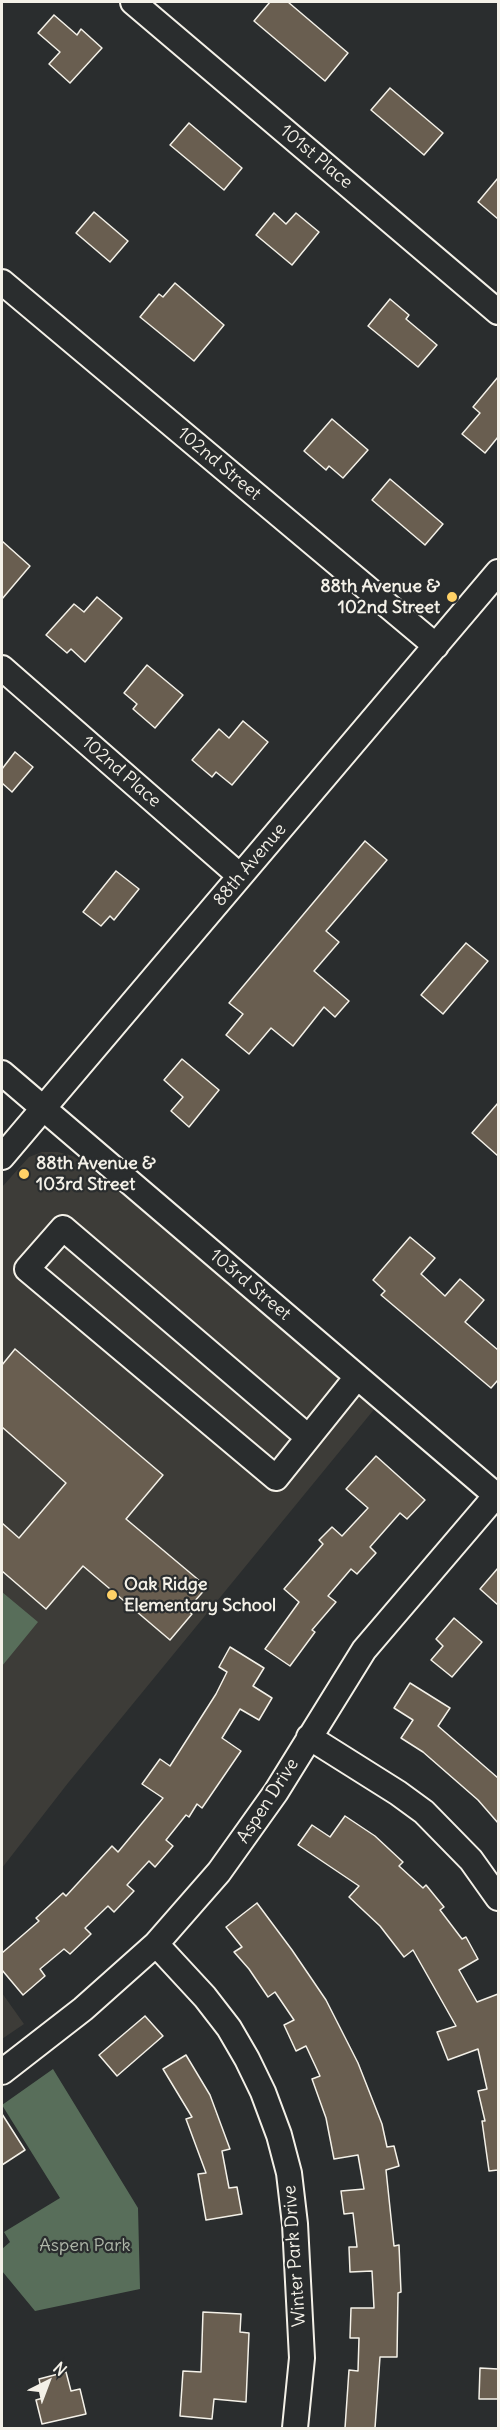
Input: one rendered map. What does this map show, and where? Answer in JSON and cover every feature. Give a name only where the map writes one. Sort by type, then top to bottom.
[{"type":"street","name":"101st Place","points":[[133,2],[498,312]]},
{"type":"street","name":"102nd Street","points":[[2,282],[436,646]]},
{"type":"street","name":"88th Avenue","points":[[2,1157],[498,572]]},
{"type":"street","name":"102nd Place","points":[[2,668],[240,876]]},
{"type":"street","name":"103rd Street","points":[[2,1073],[498,1495]]},
{"type":"street","points":[[308,1437],[63,1228],[27,1269],[276,1478],[357,1377]]},
{"type":"street","name":"Aspen Drive","points":[[2,2072],[83,2009],[156,1944],[219,1872],[276,1792],[364,1650],[498,1495]]},
{"type":"street","points":[[309,1737],[424,1812],[471,1860],[498,1898]]},
{"type":"street","name":"Winter Park Drive","points":[[156,1944],[205,1997],[229,2028],[263,2092],[279,2135],[289,2172],[296,2224],[302,2358],[295,2428]]},
{"type":"shaded area","name":"Oak Ridge Elementary School","points":[[42,1152],[58,1152],[73,1156],[125,1194],[376,1407],[68,1783],[2,1868],[2,1187],[29,1157]]},
{"type":"shaded area","points":[[2,1993],[24,2024],[2,2039]]},
{"type":"green space","points":[[2,1592],[38,1622],[2,1666]]},
{"type":"green space","name":"Aspen Park","points":[[53,2069],[138,2208],[140,2289],[35,2311],[2,2271],[2,2249],[10,2242],[4,2232],[60,2198],[2,2105]]},
{"type":"building","points":[[270,2],[288,2],[348,53],[325,81],[254,21]]},
{"type":"building","points":[[54,15],[77,35],[81,29],[102,48],[70,83],[49,64],[60,52],[38,33]]},
{"type":"building","points":[[390,88],[443,133],[424,155],[371,110]]},
{"type":"building","points":[[189,123],[242,168],[224,190],[170,145]]},
{"type":"building","points":[[498,178],[498,219],[478,202]]},
{"type":"building","points":[[94,212],[128,241],[110,262],[76,233]]},
{"type":"building","points":[[274,213],[286,224],[296,213],[319,232],[292,265],[256,235]]},
{"type":"building","points":[[175,283],[224,325],[194,361],[140,317],[159,294],[163,297]]},
{"type":"building","points":[[390,299],[409,315],[406,319],[437,345],[418,367],[368,326]]},
{"type":"building","points":[[498,377],[498,437],[485,453],[462,434],[480,413],[473,407]]},
{"type":"building","points":[[332,419],[368,450],[343,478],[329,466],[326,470],[304,451]]},
{"type":"building","points":[[390,479],[443,524],[425,545],[372,500]]},
{"type":"building","points":[[2,541],[30,566],[2,599]]},
{"type":"building","points":[[97,597],[122,618],[85,662],[71,649],[67,653],[46,635],[74,604],[84,612]]},
{"type":"building","points":[[147,665],[183,695],[155,728],[133,709],[137,704],[124,693]]},
{"type":"building","points":[[243,721],[268,742],[232,785],[216,772],[212,777],[192,760],[219,729],[229,738]]},
{"type":"building","points":[[15,752],[33,767],[12,792],[2,783],[2,769]]},
{"type":"building","points":[[365,841],[387,860],[326,931],[339,942],[314,971],[349,1001],[335,1017],[324,1007],[293,1046],[271,1028],[249,1054],[226,1035],[243,1014],[229,1003]]},
{"type":"building","points":[[116,871],[139,889],[114,920],[110,916],[101,926],[83,912]]},
{"type":"building","points":[[466,943],[488,961],[443,1014],[421,995]]},
{"type":"building","points":[[182,1059],[219,1090],[189,1127],[171,1111],[183,1097],[164,1080]]},
{"type":"building","points":[[498,1103],[498,1156],[472,1133]]},
{"type":"building","points":[[410,1237],[435,1258],[421,1274],[445,1296],[460,1279],[484,1300],[465,1322],[498,1350],[498,1380],[491,1388],[381,1295],[385,1291],[373,1280]]},
{"type":"building","points":[[15,1349],[163,1475],[126,1519],[207,1587],[187,1610],[192,1614],[170,1640],[83,1566],[46,1609],[2,1571],[2,1523],[19,1538],[66,1483],[2,1427],[2,1365]]},
{"type":"building","points":[[376,1456],[425,1500],[407,1519],[400,1513],[370,1547],[376,1553],[357,1574],[351,1569],[328,1596],[336,1602],[312,1630],[315,1632],[290,1666],[265,1649],[299,1602],[284,1589],[323,1544],[319,1540],[332,1527],[342,1536],[368,1508],[346,1489]]},
{"type":"building","points":[[498,1568],[498,1605],[480,1589]]},
{"type":"building","points":[[454,1618],[482,1642],[452,1677],[431,1660],[443,1646],[436,1639]]},
{"type":"building","points":[[230,1647],[264,1668],[253,1686],[272,1698],[259,1720],[240,1709],[222,1738],[241,1751],[202,1808],[197,1804],[189,1817],[186,1815],[166,1840],[173,1846],[155,1867],[149,1861],[127,1885],[134,1891],[114,1912],[108,1906],[85,1928],[91,1934],[70,1954],[64,1949],[40,1969],[45,1976],[23,1995],[2,1970],[2,1953],[39,1921],[36,1918],[63,1893],[66,1896],[112,1846],[118,1852],[163,1798],[142,1784],[160,1759],[170,1766],[216,1694],[227,1672],[219,1667]]},
{"type":"building","points":[[410,1683],[450,1708],[438,1726],[498,1778],[498,1823],[478,1800],[423,1752],[401,1738],[413,1720],[394,1708]]},
{"type":"building","points":[[345,1816],[375,1836],[403,1862],[399,1866],[423,1888],[426,1885],[444,1907],[440,1910],[462,1939],[466,1937],[478,1959],[459,1970],[477,2002],[498,1994],[498,2170],[489,2171],[482,2121],[485,2121],[478,2091],[487,2089],[478,2049],[448,2060],[437,2032],[456,2026],[413,1950],[404,1957],[380,1926],[349,1897],[359,1886],[298,1845],[312,1825],[330,1837]]},
{"type":"building","points":[[257,1903],[326,2000],[358,2063],[382,2124],[387,2147],[394,2146],[399,2166],[386,2170],[394,2246],[399,2245],[401,2292],[398,2293],[397,2357],[380,2357],[375,2428],[345,2428],[349,2370],[358,2371],[359,2338],[350,2338],[351,2308],[374,2308],[372,2271],[350,2272],[349,2247],[357,2247],[353,2213],[344,2214],[341,2191],[364,2189],[358,2155],[334,2159],[326,2118],[312,2079],[320,2076],[306,2046],[296,2051],[284,2025],[294,2020],[275,1992],[268,1997],[234,1952],[242,1947],[226,1927]]},
{"type":"building","points":[[145,2016],[163,2036],[117,2076],[99,2055]]},
{"type":"building","points":[[186,2055],[210,2095],[230,2149],[222,2151],[229,2188],[237,2187],[242,2214],[206,2220],[198,2174],[206,2173],[186,2119],[192,2117],[163,2069]]},
{"type":"building","points":[[2,2114],[25,2150],[2,2165]]},
{"type":"building","points":[[203,2312],[241,2314],[240,2332],[249,2333],[246,2402],[214,2399],[212,2419],[180,2416],[183,2371],[201,2372]]},
{"type":"building","points":[[480,2368],[498,2369],[498,2399],[479,2399]]},
{"type":"building","points":[[66,2372],[71,2391],[80,2389],[86,2414],[42,2424],[36,2400],[43,2398],[39,2379]]},
{"type":"place","name":"88th Avenue & 102nd Street","points":[[452,597]]},
{"type":"place","name":"88th Avenue & 103rd Street","points":[[24,1174]]},
{"type":"place","name":"Oak Ridge Elementary School","points":[[112,1595]]}]
